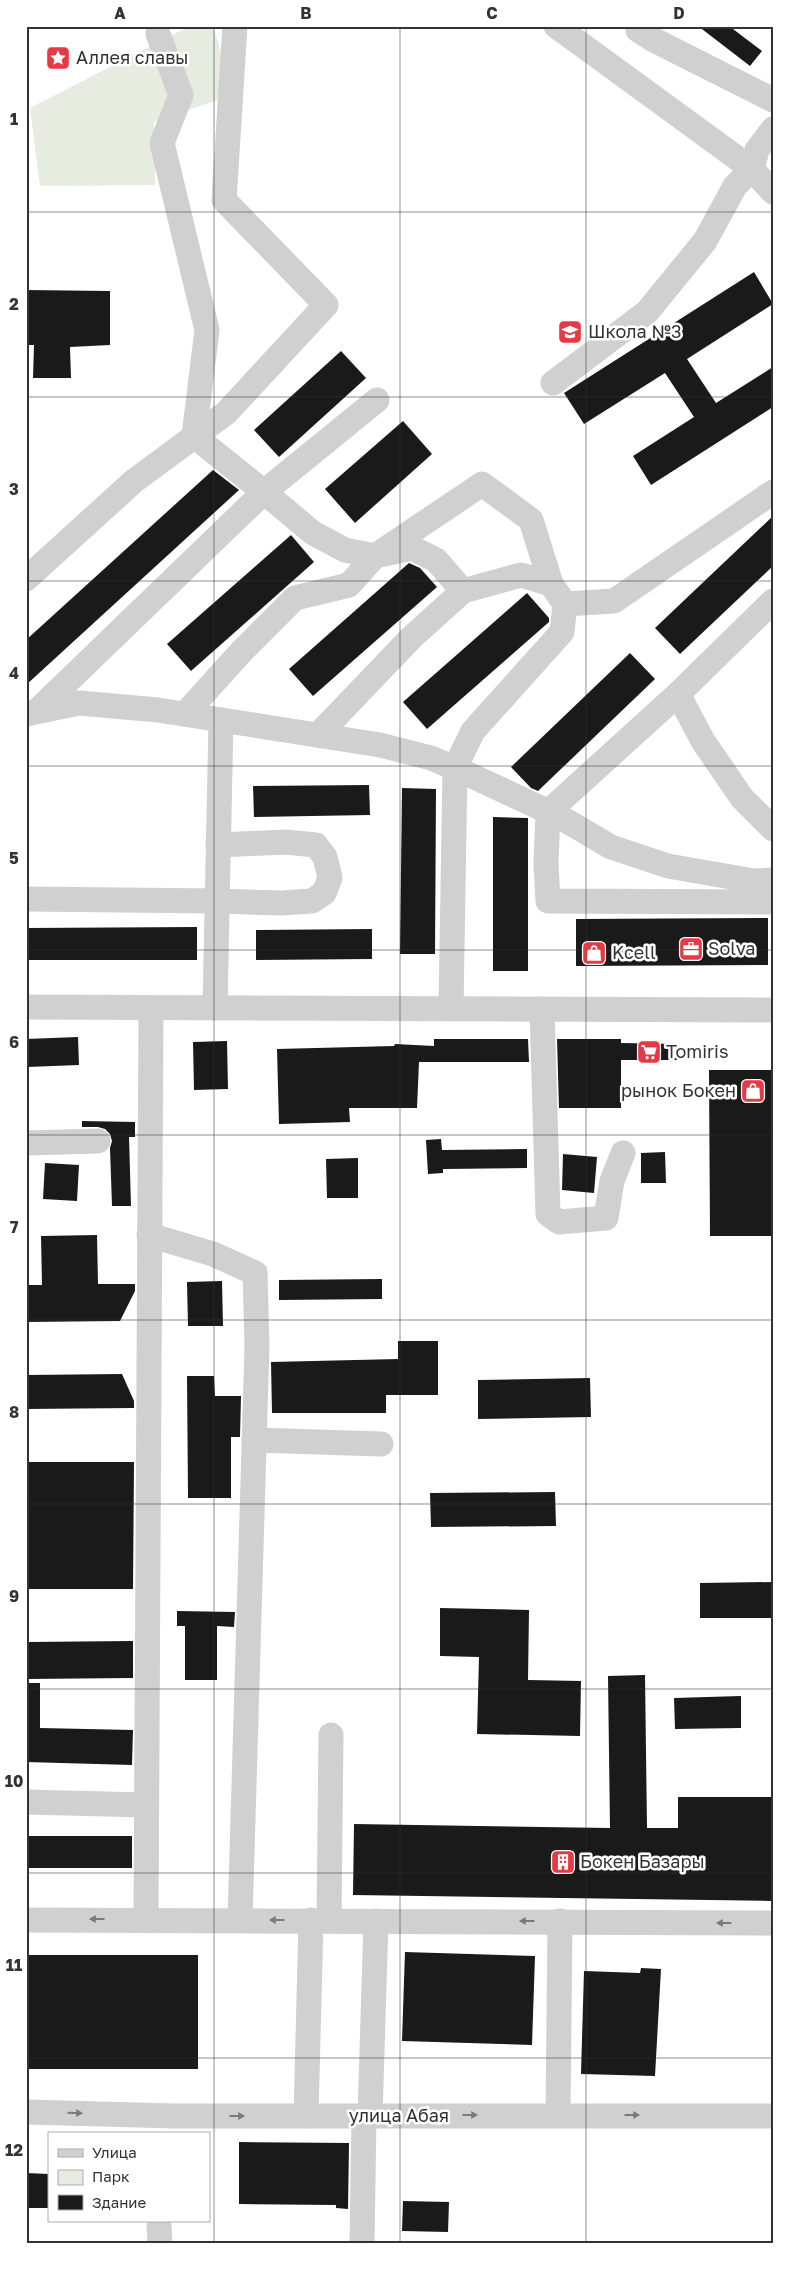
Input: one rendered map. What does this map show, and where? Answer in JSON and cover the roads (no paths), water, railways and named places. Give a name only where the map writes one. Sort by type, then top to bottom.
[{"type":"street","points":[[26,579],[134,481],[226,413],[326,305],[224,200],[235,26]]},
{"type":"street","points":[[556,26],[752,169],[773,192]]},
{"type":"street","points":[[638,26],[638,30],[652,39],[773,100]]},
{"type":"street","points":[[158,34],[182,94],[162,142],[207,330],[194,436]]},
{"type":"street","points":[[553,383],[647,312],[705,242],[735,186],[752,169],[757,150],[773,129]]},
{"type":"street","points":[[32,712],[264,492],[377,400]]},
{"type":"street","points":[[194,436],[313,533],[344,550],[375,556],[412,548],[436,560],[463,591]]},
{"type":"street","points":[[185,714],[242,651],[295,598],[349,585],[375,556],[482,484],[531,520],[558,594],[562,632],[473,731],[456,768],[451,1008]]},
{"type":"street","points":[[320,734],[411,638],[463,591],[521,575],[558,594],[614,601],[773,492]]},
{"type":"street","points":[[773,601],[678,694],[548,812],[546,864],[548,901],[773,902]]},
{"type":"street","points":[[678,694],[704,740],[742,798],[773,829]]},
{"type":"street","points":[[32,712],[79,704],[185,714],[380,745],[431,758],[456,768],[548,812],[611,847],[668,866],[754,881],[773,880]]},
{"type":"street","points":[[215,1008],[221,720]]},
{"type":"street","points":[[26,899],[217,900],[281,903],[312,901],[324,893],[330,878],[325,857],[316,845],[285,842],[218,845]]},
{"type":"street","points":[[26,1007],[773,1010]]},
{"type":"street","points":[[146,1919],[151,1008]]},
{"type":"street","points":[[542,1008],[548,1214],[559,1222],[606,1218],[612,1181],[623,1153]]},
{"type":"street","points":[[26,1143],[98,1141]]},
{"type":"street","points":[[149,1235],[213,1254],[255,1274],[257,1346],[240,1920]]},
{"type":"street","points":[[254,1440],[381,1444]]},
{"type":"street","points":[[306,2116],[331,1735]]},
{"type":"street","points":[[26,1802],[146,1805]]},
{"type":"street","points":[[26,1920],[773,1923]]},
{"type":"street","points":[[362,2244],[376,1921]]},
{"type":"street","points":[[558,2114],[560,1921]]},
{"type":"street","name":"улица Абая","points":[[26,2112],[174,2116],[558,2114],[773,2116]]},
{"type":"place","name":"Аллея славы","points":[[58,58]]},
{"type":"place","name":"Школа №3","points":[[570,332]]},
{"type":"place","name":"Solva","points":[[691,949]]},
{"type":"place","name":"Kcell","points":[[594,953]]},
{"type":"place","name":"Tomiris","points":[[649,1052]]},
{"type":"place","name":"рынок Бокен","points":[[753,1091]]},
{"type":"place","name":"Бокен Базары","points":[[563,1862]]}]
